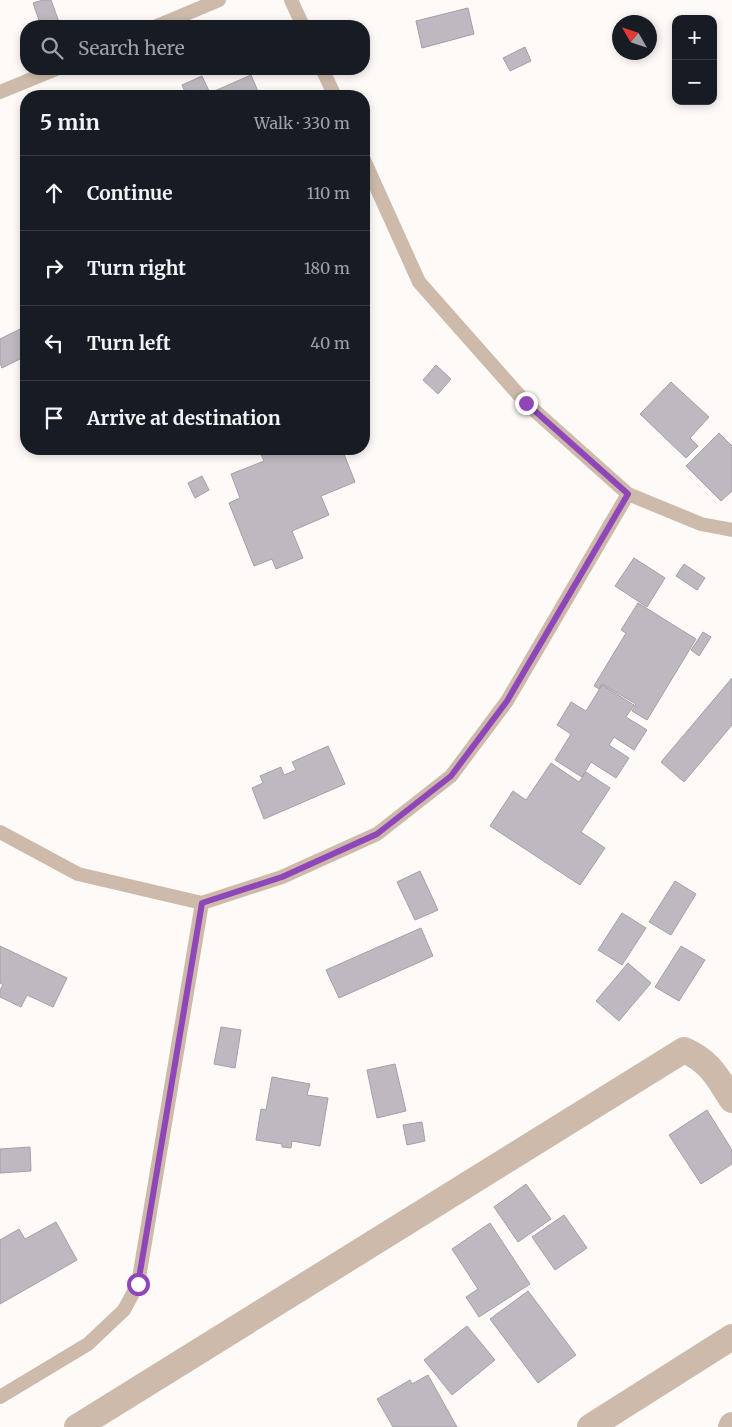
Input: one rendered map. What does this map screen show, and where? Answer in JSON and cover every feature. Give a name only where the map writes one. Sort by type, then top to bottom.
[{"type":"street","points":[[76,1427],[684,1050],[699,1057],[711,1068],[732,1100]]},
{"type":"street","points":[[590,1427],[732,1337]]},
{"type":"lane","points":[[171,20],[219,0]]},
{"type":"lane","points":[[291,0],[300,20]]},
{"type":"lane","points":[[0,92],[41,75]]},
{"type":"lane","points":[[325,75],[332,90]]},
{"type":"lane","points":[[370,173],[419,282],[526,403],[628,494],[701,524],[732,530]]},
{"type":"lane","points":[[0,832],[78,874],[202,903],[282,877],[377,834],[451,776],[507,701],[628,494]]},
{"type":"lane","points":[[0,1397],[88,1344],[124,1310],[138,1284],[202,903]]},
{"type":"building","points":[[51,0],[58,20],[39,20],[33,3]]},
{"type":"building","points":[[468,8],[474,34],[422,48],[416,21]]},
{"type":"building","points":[[525,47],[531,61],[510,71],[503,58]]},
{"type":"building","points":[[251,75],[257,90],[217,90]]},
{"type":"building","points":[[202,76],[209,90],[184,90],[182,85]]},
{"type":"building","points":[[20,329],[20,359],[2,368],[0,363],[0,339]]},
{"type":"building","points":[[436,365],[451,379],[438,394],[423,380]]},
{"type":"building","points":[[671,382],[709,417],[690,438],[698,446],[686,458],[640,414]]},
{"type":"building","points":[[719,433],[732,446],[732,491],[721,501],[686,466]]},
{"type":"building","points":[[261,455],[344,455],[355,482],[321,496],[329,515],[292,531],[303,558],[276,569],[272,559],[254,566],[229,503],[240,498],[231,474],[264,461]]},
{"type":"building","points":[[202,476],[209,490],[195,498],[188,483]]},
{"type":"building","points":[[634,558],[665,578],[647,607],[615,586]]},
{"type":"building","points":[[684,564],[705,578],[697,590],[676,576]]},
{"type":"building","points":[[638,603],[696,639],[647,720],[632,711],[636,704],[602,684],[599,689],[594,686],[626,633],[621,630]]},
{"type":"building","points":[[703,632],[711,637],[699,656],[691,650]]},
{"type":"building","points":[[732,678],[732,725],[684,782],[661,762]]},
{"type":"building","points":[[602,685],[634,705],[626,717],[647,730],[634,750],[614,737],[609,745],[629,758],[616,778],[591,762],[582,777],[555,760],[571,734],[557,725],[571,702],[586,711]]},
{"type":"building","points":[[328,746],[345,784],[264,819],[252,788],[263,783],[260,776],[281,767],[284,775],[296,770],[292,762]]},
{"type":"building","points":[[551,763],[579,782],[586,772],[610,788],[581,832],[605,848],[580,885],[490,826],[513,791],[526,800]]},
{"type":"building","points":[[420,871],[438,910],[415,920],[397,882]]},
{"type":"building","points":[[675,881],[696,894],[671,935],[649,922]]},
{"type":"building","points":[[622,913],[646,928],[622,965],[598,950]]},
{"type":"building","points":[[421,928],[433,956],[339,998],[326,970]]},
{"type":"building","points":[[0,946],[67,978],[53,1007],[27,995],[21,1007],[0,997],[0,990],[3,985],[0,983]]},
{"type":"building","points":[[681,946],[705,960],[679,1001],[655,987]]},
{"type":"building","points":[[628,963],[651,983],[619,1021],[596,1001]]},
{"type":"building","points":[[221,1027],[241,1030],[235,1068],[214,1064]]},
{"type":"building","points":[[395,1064],[406,1111],[377,1118],[367,1070]]},
{"type":"building","points":[[272,1077],[310,1084],[307,1095],[328,1098],[320,1146],[292,1141],[291,1148],[282,1147],[282,1144],[256,1140],[261,1109],[266,1110]]},
{"type":"building","points":[[707,1110],[732,1150],[732,1164],[701,1184],[669,1135]]},
{"type":"building","points":[[422,1122],[425,1141],[407,1145],[403,1125]]},
{"type":"building","points":[[30,1147],[31,1171],[0,1173],[0,1149]]},
{"type":"building","points":[[526,1184],[551,1219],[518,1242],[494,1207]]},
{"type":"building","points":[[564,1215],[587,1248],[555,1270],[532,1237]]},
{"type":"building","points":[[56,1222],[77,1260],[0,1304],[0,1240],[19,1229],[25,1239]]},
{"type":"building","points":[[490,1223],[530,1284],[479,1317],[466,1297],[478,1289],[452,1249]]},
{"type":"building","points":[[528,1291],[576,1355],[538,1383],[490,1319]]},
{"type":"building","points":[[467,1326],[495,1360],[452,1395],[424,1360]]},
{"type":"building","points":[[428,1375],[457,1427],[393,1427],[377,1399],[410,1380],[412,1384]]},
{"type":"route","points":[[138,1284],[202,903],[282,877],[377,834],[451,776],[507,701],[628,494],[526,403]]}]
